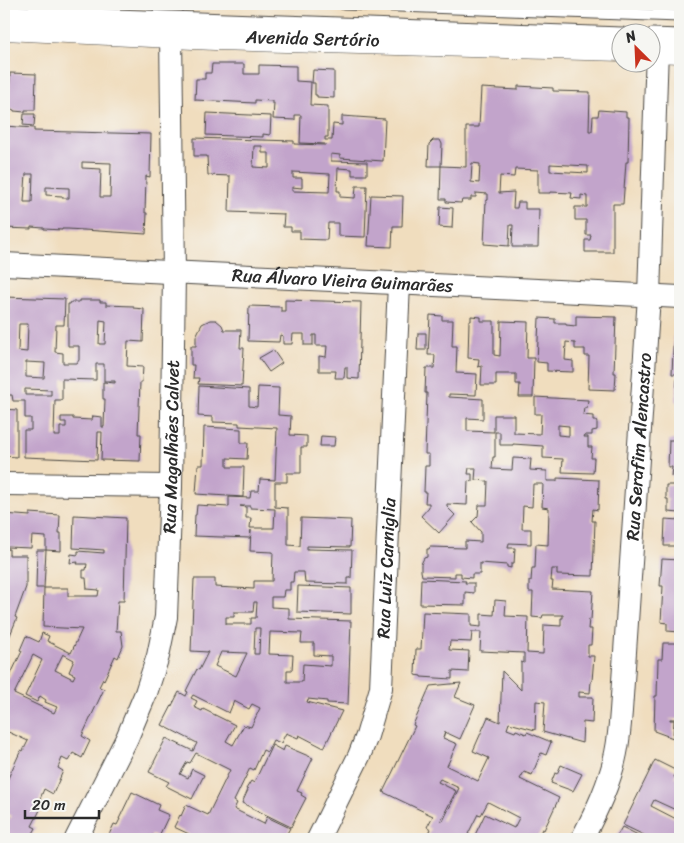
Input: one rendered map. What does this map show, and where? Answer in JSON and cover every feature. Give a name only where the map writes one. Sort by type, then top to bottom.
[{"type":"main road","name":"Avenida Sertório","points":[[4,26],[235,37],[612,47]]},
{"type":"street","name":"Rua Magalhães Calvet","points":[[76,839],[127,738],[146,693],[158,656],[166,617],[171,486],[174,273],[171,34]]},
{"type":"street","name":"Rua Serafim Alencastro","points":[[582,839],[607,785],[616,754],[619,731],[649,296],[659,72]]},
{"type":"street","name":"Rua Álvaro Vieira Guimarães","points":[[4,264],[680,297]]},
{"type":"street","name":"Rua Luiz Carniglia","points":[[318,839],[364,743],[381,688],[399,284]]},
{"type":"street","points":[[4,484],[171,486]]},
{"type":"lane","points":[[344,4],[680,16]]},
{"type":"lane","points":[[4,11],[612,33]]},
{"type":"lane","points":[[662,43],[680,34]]},
{"type":"building","points":[[212,64],[244,64],[244,74],[259,74],[259,65],[296,66],[296,81],[311,82],[310,105],[328,106],[328,137],[325,137],[325,140],[332,140],[333,124],[342,125],[342,116],[385,119],[383,161],[340,158],[340,155],[331,154],[331,161],[367,162],[367,175],[352,175],[352,169],[338,168],[337,191],[340,191],[340,197],[355,198],[356,186],[367,186],[365,237],[338,236],[338,223],[328,223],[327,240],[300,239],[300,231],[291,231],[291,227],[283,227],[284,214],[229,212],[230,176],[208,175],[207,156],[194,156],[194,138],[294,141],[294,144],[325,144],[300,143],[301,115],[295,115],[295,120],[273,119],[274,103],[272,101],[255,100],[255,103],[195,100],[196,79],[205,79],[205,73],[211,73]],"holes":[[[254,146],[262,146],[262,153],[269,153],[269,168],[253,167]],[[293,172],[330,174],[329,192],[292,191],[292,187],[302,188],[302,178],[293,178]]]},
{"type":"building","points":[[313,70],[334,71],[334,98],[317,97],[315,95],[315,83],[312,83]]},
{"type":"building","points":[[10,73],[36,74],[35,110],[25,110],[25,112],[9,109]]},
{"type":"building","points":[[518,86],[553,88],[553,91],[590,92],[589,131],[592,131],[593,116],[598,116],[599,110],[626,112],[626,117],[629,117],[628,162],[626,162],[623,204],[613,204],[613,252],[585,252],[585,240],[590,240],[591,235],[586,235],[586,220],[575,220],[575,207],[587,207],[587,196],[581,195],[581,199],[571,198],[572,193],[538,193],[538,170],[515,169],[514,177],[500,176],[499,193],[514,192],[513,208],[517,208],[518,202],[525,202],[525,209],[539,209],[538,247],[512,247],[513,225],[510,225],[509,246],[484,244],[486,200],[488,200],[488,194],[476,193],[476,197],[471,197],[471,200],[462,200],[461,203],[446,202],[446,199],[440,199],[441,166],[466,167],[466,127],[479,127],[481,88],[518,90]],"holes":[[[472,163],[480,164],[479,183],[471,182]],[[550,164],[588,166],[588,173],[550,171]]]},
{"type":"building","points":[[207,113],[271,116],[270,135],[263,134],[263,137],[206,135]]},
{"type":"building","points":[[24,114],[35,114],[34,126],[23,125]]},
{"type":"building","points":[[4,126],[34,128],[34,131],[151,134],[150,177],[146,176],[146,234],[31,227],[31,229],[4,228]],"holes":[[[82,162],[111,163],[110,197],[100,197],[101,169],[82,168]],[[26,174],[33,174],[32,202],[24,202]],[[46,187],[69,188],[69,198],[46,195]]]},
{"type":"building","points":[[433,140],[440,140],[442,144],[441,166],[428,166],[429,144]]},
{"type":"building","points":[[371,195],[403,196],[402,226],[393,226],[392,247],[368,246]]},
{"type":"building","points":[[440,207],[453,208],[452,228],[439,227]]},
{"type":"building","points":[[4,297],[65,299],[64,325],[56,325],[55,352],[63,353],[63,363],[77,363],[79,360],[79,346],[68,346],[68,304],[71,302],[100,300],[100,302],[106,302],[106,305],[133,306],[133,308],[144,309],[143,342],[128,341],[127,366],[143,367],[142,382],[140,382],[138,434],[141,434],[140,461],[101,460],[102,432],[98,432],[97,460],[24,457],[24,430],[31,430],[31,418],[25,418],[25,401],[13,401],[12,395],[4,395],[4,377],[8,377],[8,372],[7,363],[4,363]],"holes":[[[100,320],[106,321],[105,344],[99,344]],[[19,324],[28,324],[27,352],[18,351]],[[26,362],[45,363],[44,378],[26,377]],[[96,364],[104,364],[104,381],[115,381],[115,383],[103,382],[103,399],[105,399],[104,427],[102,427],[102,417],[93,416],[92,420],[61,417],[61,422],[66,422],[66,427],[60,427],[60,436],[54,436],[55,400],[62,400],[62,379],[96,380]],[[25,389],[51,390],[51,395],[25,395]]]},
{"type":"building","points":[[285,300],[361,302],[359,379],[347,378],[347,367],[345,367],[344,378],[335,378],[336,371],[319,371],[319,356],[326,357],[327,346],[316,346],[316,335],[313,335],[313,345],[304,345],[304,334],[293,334],[292,344],[283,344],[283,336],[280,335],[279,342],[248,341],[249,306],[281,307],[281,311],[285,311]]},
{"type":"building","points":[[430,315],[442,316],[442,320],[453,320],[452,346],[457,346],[456,373],[477,374],[476,395],[449,394],[449,397],[483,399],[483,419],[467,418],[467,431],[494,432],[494,415],[514,415],[514,433],[540,434],[541,414],[535,414],[535,397],[588,400],[587,408],[584,408],[583,415],[593,416],[593,421],[597,423],[597,430],[592,431],[592,435],[585,435],[584,437],[588,437],[588,447],[592,447],[591,458],[594,458],[593,473],[562,472],[563,459],[543,458],[543,446],[500,445],[500,432],[495,432],[495,457],[493,457],[492,469],[512,470],[513,458],[531,459],[530,470],[547,471],[547,481],[557,481],[557,478],[599,480],[598,510],[593,509],[592,521],[595,521],[593,576],[557,575],[557,569],[552,569],[551,581],[553,581],[552,589],[593,591],[591,620],[589,619],[588,629],[592,629],[591,645],[588,645],[588,656],[594,656],[592,681],[590,693],[579,692],[579,697],[593,697],[592,723],[583,722],[582,743],[543,732],[545,702],[536,701],[535,730],[509,723],[507,729],[526,734],[527,732],[551,742],[546,755],[541,753],[532,775],[524,772],[520,779],[559,798],[544,830],[542,829],[537,839],[426,839],[431,829],[427,827],[433,816],[383,792],[415,726],[413,725],[430,686],[461,683],[455,697],[475,705],[460,739],[445,732],[443,738],[457,744],[447,766],[478,781],[489,758],[473,751],[488,717],[500,722],[502,671],[521,690],[521,662],[524,663],[524,653],[480,651],[481,632],[472,632],[471,642],[450,641],[449,650],[469,651],[468,672],[452,671],[452,679],[415,675],[416,649],[421,649],[423,612],[471,614],[471,626],[481,627],[481,614],[494,615],[495,600],[506,601],[505,616],[528,617],[527,653],[543,654],[544,625],[561,626],[561,618],[563,618],[563,615],[543,615],[542,618],[532,617],[533,592],[529,592],[529,581],[531,581],[532,568],[535,568],[536,544],[548,545],[549,508],[542,507],[543,484],[533,484],[532,507],[523,506],[522,529],[531,529],[531,544],[509,543],[508,548],[515,548],[514,564],[511,564],[511,568],[507,567],[507,565],[480,563],[480,574],[472,574],[472,578],[461,577],[461,573],[455,573],[455,577],[422,576],[421,564],[424,558],[427,557],[427,549],[430,547],[465,548],[465,541],[481,542],[481,532],[472,522],[478,516],[479,505],[487,505],[488,481],[475,480],[476,468],[469,468],[468,474],[472,474],[472,482],[468,481],[467,505],[447,504],[447,507],[455,515],[439,533],[421,516],[429,507],[429,503],[425,503],[426,492],[424,492],[425,466],[429,466],[429,454],[425,454],[427,393],[425,393],[426,368],[434,368],[435,355],[428,355]],"holes":[[[558,425],[569,426],[569,436],[558,435]],[[440,779],[459,788],[443,821],[441,820],[456,791],[438,782]],[[488,802],[519,818],[514,828],[485,814],[474,837],[468,834],[478,814],[481,815]]]},
{"type":"building","points":[[471,316],[481,317],[481,321],[494,321],[494,355],[500,356],[501,321],[528,322],[527,358],[534,358],[533,397],[519,397],[520,384],[516,384],[516,374],[496,374],[496,385],[481,385],[482,366],[478,367],[479,359],[468,358],[469,321],[471,321]]},
{"type":"building","points":[[576,316],[616,317],[615,390],[588,389],[589,356],[585,356],[585,349],[575,349],[575,343],[566,342],[565,360],[573,361],[573,372],[547,371],[547,363],[537,362],[539,318],[555,319],[555,323],[566,323],[566,325],[576,326]]},
{"type":"building","points":[[210,320],[216,320],[222,325],[224,330],[241,330],[240,348],[244,348],[242,386],[198,384],[199,378],[193,378],[194,365],[191,365],[191,346],[196,346],[196,336],[202,324]]},
{"type":"building","points":[[674,328],[680,328],[680,374],[672,374]]},
{"type":"building","points":[[418,333],[426,333],[426,350],[417,350]]},
{"type":"building","points":[[273,350],[282,363],[269,372],[259,358]]},
{"type":"building","points":[[677,379],[680,379],[680,403],[676,402]]},
{"type":"building","points":[[199,386],[249,389],[249,406],[257,407],[258,387],[279,388],[278,415],[291,416],[290,435],[307,436],[307,447],[301,447],[301,473],[287,473],[287,482],[275,482],[275,507],[288,508],[288,545],[300,546],[301,518],[351,520],[350,547],[307,546],[307,549],[352,550],[351,578],[348,578],[348,584],[305,583],[304,572],[294,572],[293,582],[290,582],[290,590],[284,590],[283,597],[271,597],[271,607],[289,608],[289,619],[351,621],[348,704],[327,703],[327,701],[308,699],[307,702],[342,711],[324,748],[299,735],[298,738],[286,733],[281,743],[273,740],[267,752],[263,750],[254,770],[250,768],[234,801],[237,803],[234,809],[264,824],[267,817],[290,828],[284,839],[187,839],[189,834],[174,827],[186,805],[208,815],[230,770],[196,753],[190,763],[187,762],[180,774],[188,778],[192,769],[204,775],[192,799],[166,786],[169,782],[149,772],[166,738],[193,751],[197,743],[162,725],[179,692],[186,696],[188,692],[186,691],[197,669],[199,670],[208,652],[191,651],[194,579],[215,579],[215,587],[254,589],[254,581],[272,581],[273,552],[250,551],[251,530],[250,538],[194,536],[197,505],[229,507],[229,497],[250,498],[251,491],[259,491],[260,479],[275,480],[277,428],[239,426],[239,423],[213,422],[213,417],[198,416]],"holes":[[[240,506],[275,509],[274,528],[250,528],[251,518],[246,518],[246,507]],[[254,602],[257,602],[256,618],[251,618],[251,624],[226,624],[226,617],[234,617],[234,612],[253,612]],[[255,628],[260,628],[259,654],[254,654]],[[270,632],[302,633],[301,643],[314,643],[314,655],[331,656],[331,666],[303,664],[302,682],[287,682],[287,670],[292,670],[293,655],[269,654]],[[221,652],[247,653],[236,676],[215,666]],[[193,695],[229,713],[234,701],[249,709],[252,704],[260,708],[251,727],[244,725],[233,745],[226,741],[235,725],[203,709],[202,711],[194,707],[197,701],[191,698]]]},
{"type":"building","points":[[4,409],[17,410],[17,457],[4,456]]},
{"type":"building","points":[[204,427],[241,429],[241,443],[248,443],[247,459],[227,458],[227,467],[244,467],[243,497],[196,494],[198,465],[203,465]]},
{"type":"building","points":[[321,436],[335,437],[334,446],[320,446]]},
{"type":"building","points":[[669,440],[680,440],[680,476],[671,476],[672,467],[668,467]]},
{"type":"building","points":[[666,485],[680,485],[680,513],[668,512]]},
{"type":"building","points":[[30,513],[60,515],[61,551],[46,550],[46,537],[32,536],[31,548],[7,547],[9,555],[26,555],[26,587],[15,617],[17,618],[6,645],[4,643],[4,514],[30,516]]},
{"type":"building","points":[[74,515],[126,518],[124,601],[118,601],[116,631],[121,631],[123,646],[118,658],[115,656],[99,687],[104,689],[82,736],[90,741],[82,758],[73,753],[68,761],[62,758],[58,768],[63,771],[53,794],[44,789],[38,804],[42,806],[32,826],[36,828],[30,839],[4,839],[4,816],[10,819],[11,816],[4,812],[4,787],[21,750],[23,751],[28,741],[4,730],[4,676],[9,678],[22,651],[20,650],[26,636],[39,642],[42,633],[49,636],[47,641],[71,653],[82,629],[43,627],[44,588],[68,588],[68,596],[98,596],[99,590],[87,589],[86,578],[83,578],[83,570],[86,570],[87,564],[70,563],[71,554],[78,555],[78,551],[104,553],[104,550],[73,548]],"holes":[[[63,654],[74,660],[69,672],[75,675],[73,679],[55,670]],[[33,655],[42,660],[25,696],[37,702],[40,696],[46,700],[45,702],[57,707],[54,713],[14,694]]]},
{"type":"building","points":[[665,519],[680,520],[680,546],[664,546]]},
{"type":"building","points":[[37,550],[46,550],[44,588],[36,588]]},
{"type":"building","points":[[662,559],[680,560],[680,632],[667,631],[667,623],[661,622],[663,586],[660,586]]},
{"type":"building","points":[[421,579],[474,583],[474,593],[465,592],[465,605],[420,604]]},
{"type":"building","points":[[298,586],[351,588],[351,614],[297,612]]},
{"type":"building","points":[[663,643],[680,643],[680,719],[670,719],[674,720],[673,738],[654,731],[658,659],[662,659]]},
{"type":"building","points":[[272,745],[283,751],[285,746],[313,758],[297,791],[306,798],[291,827],[242,803],[248,790],[246,789],[251,781],[254,783]]},
{"type":"building","points":[[655,760],[677,771],[674,777],[680,780],[680,806],[678,811],[654,800],[651,806],[680,821],[680,827],[674,839],[652,839],[623,825]]},
{"type":"building","points":[[561,765],[582,774],[573,791],[551,783]]},
{"type":"building","points":[[132,792],[159,805],[157,810],[169,815],[158,838],[152,835],[149,839],[107,839],[114,824],[117,825]]},
{"type":"building","points":[[622,827],[644,838],[615,839]]}]
